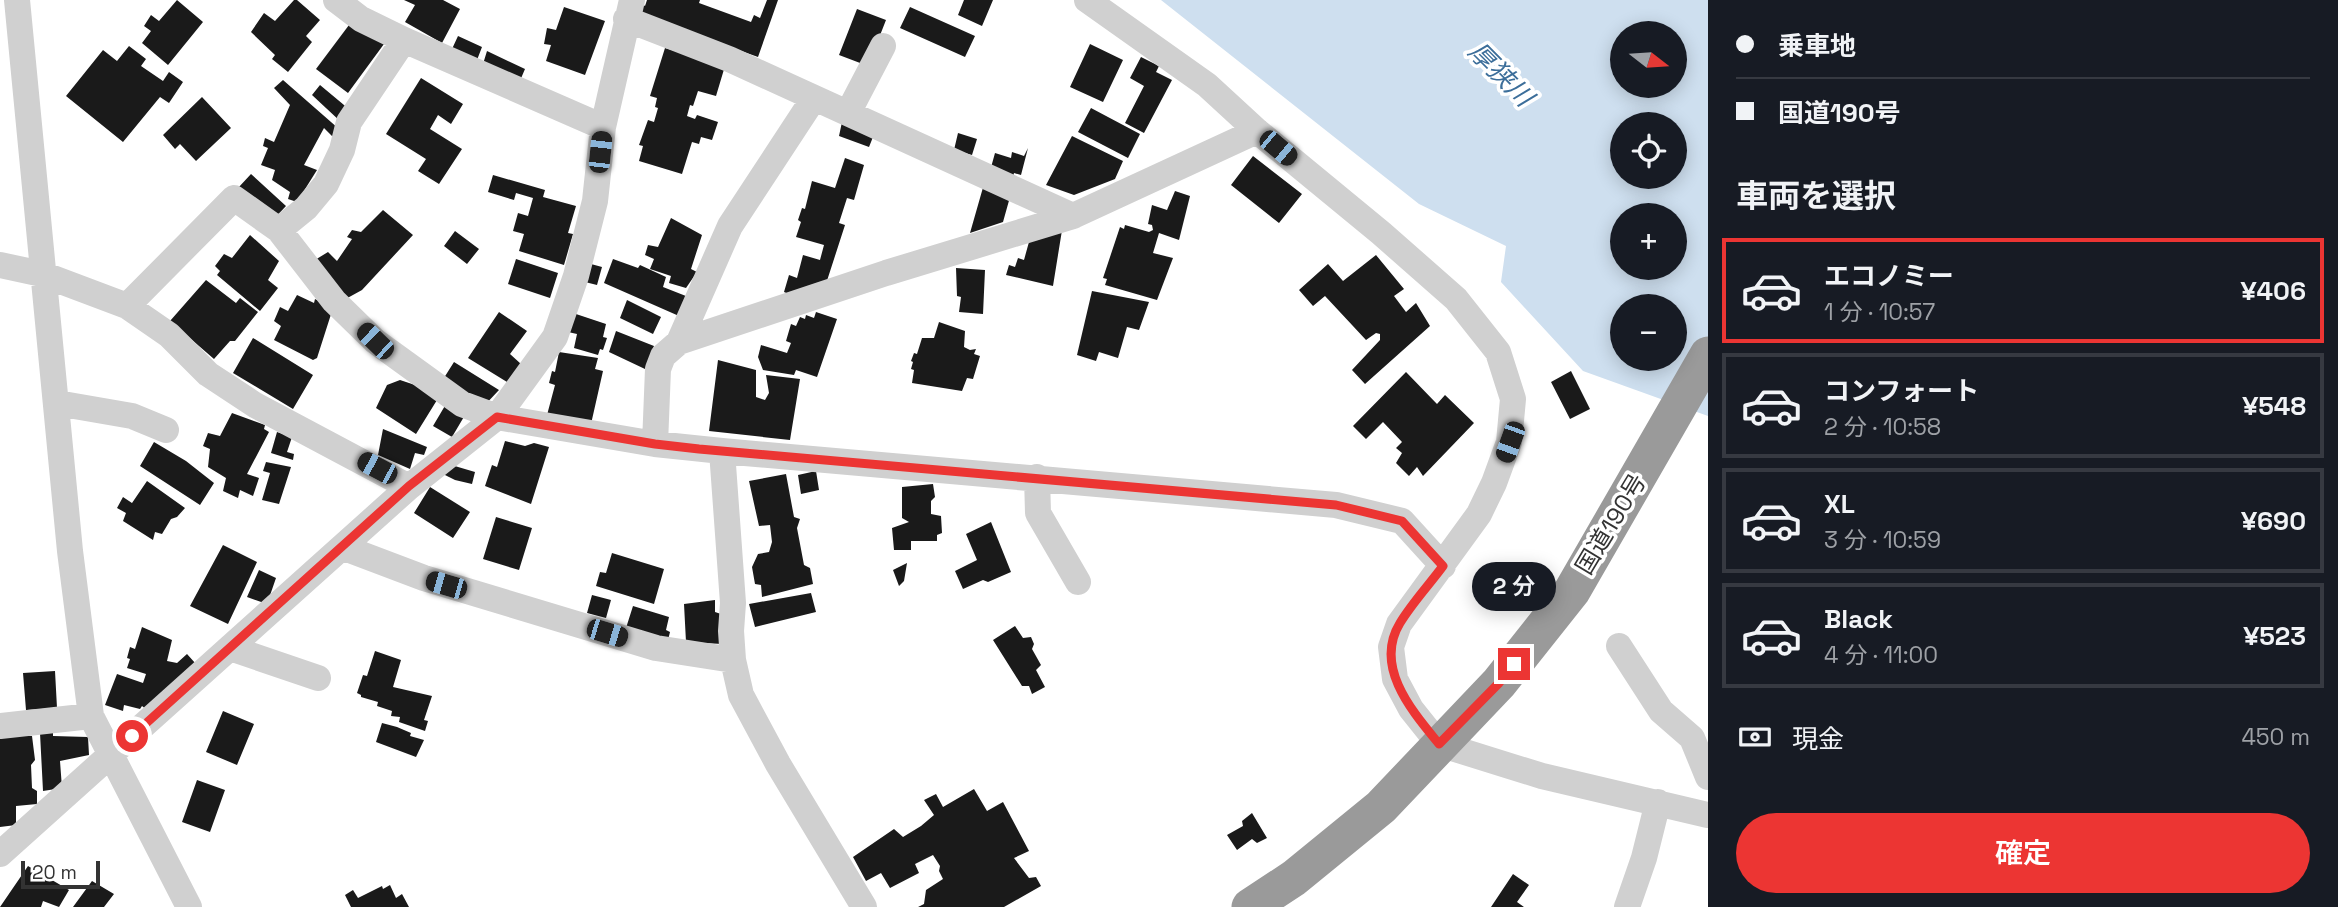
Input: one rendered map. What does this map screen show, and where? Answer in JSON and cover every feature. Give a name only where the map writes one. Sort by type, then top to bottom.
[{"type":"highway","name":"国道190号","points":[[1250,907],[1294,878],[1381,807],[1499,683],[1572,591],[1708,355]]},
{"type":"street","points":[[17,0],[70,551],[91,716],[189,907]]},
{"type":"street","points":[[336,0],[367,10],[404,40],[603,127]]},
{"type":"street","points":[[1087,0],[1207,85],[1257,131],[1381,233],[1456,299],[1498,352],[1513,399],[1510,442],[1479,514],[1399,624],[1391,647],[1395,678],[1411,709],[1439,744],[1542,776],[1708,815]]},
{"type":"street","points":[[0,854],[409,486],[497,417],[555,337],[576,276],[595,201],[603,127],[629,10],[729,59],[1073,216]]},
{"type":"street","points":[[279,230],[306,208],[326,184],[342,150],[349,122],[404,40]]},
{"type":"street","points":[[848,113],[883,46]]},
{"type":"street","points":[[655,444],[658,369],[663,356],[678,342],[730,226],[814,98]]},
{"type":"street","points":[[678,342],[886,273],[1073,216],[1257,131]]},
{"type":"street","points":[[127,306],[234,198],[279,230],[334,301],[375,341],[462,404],[497,417],[655,444],[1336,505],[1402,521],[1443,566]]},
{"type":"street","points":[[0,265],[42,274],[127,306],[169,335],[208,374],[254,405],[409,486]]},
{"type":"street","points":[[57,403],[132,416],[166,430]]},
{"type":"street","points":[[722,451],[733,604],[733,660],[741,695],[778,764],[864,907]]},
{"type":"street","points":[[1037,477],[1038,513],[1077,582]]},
{"type":"street","points":[[342,547],[424,578],[656,648],[733,660]]},
{"type":"street","points":[[1619,646],[1661,711],[1692,738],[1708,777]]},
{"type":"street","points":[[230,648],[318,678]]},
{"type":"street","points":[[0,726],[91,716]]},
{"type":"street","points":[[1627,907],[1644,858],[1658,803]]},
{"type":"water","name":"厚狭川","points":[[1161,0],[1708,0],[1708,416],[1583,371],[1501,282],[1506,246],[1419,204]]},
{"type":"building","points":[[177,0],[203,22],[168,65],[142,43],[151,31],[144,26],[151,15],[159,21]]},
{"type":"building","points":[[294,0],[320,20],[306,36],[312,42],[288,72],[272,59],[275,55],[251,32],[264,13],[275,21]]},
{"type":"building","points":[[404,0],[443,0],[460,9],[442,43],[405,22],[415,5]]},
{"type":"building","points":[[647,0],[700,0],[699,3],[751,22],[754,15],[760,18],[767,0],[778,0],[758,57],[638,14]]},
{"type":"building","points":[[964,0],[993,0],[982,26],[958,15]]},
{"type":"building","points":[[564,7],[605,21],[585,75],[546,61],[551,45],[544,44],[547,28],[556,30]]},
{"type":"building","points":[[910,7],[975,36],[965,57],[900,28]]},
{"type":"building","points":[[857,9],[886,20],[868,66],[839,55]]},
{"type":"building","points":[[352,21],[384,44],[348,93],[316,69]]},
{"type":"building","points":[[458,36],[482,47],[477,60],[452,49]]},
{"type":"building","points":[[1090,44],[1123,60],[1103,102],[1070,87]]},
{"type":"building","points":[[129,46],[146,59],[141,66],[163,81],[169,72],[183,82],[169,103],[160,97],[123,142],[66,96],[103,50],[117,61]]},
{"type":"building","points":[[665,48],[725,66],[716,96],[698,91],[693,106],[690,105],[687,116],[695,119],[697,115],[718,122],[712,140],[701,137],[699,144],[692,142],[682,174],[639,161],[643,146],[639,145],[648,120],[654,122],[658,108],[655,107],[657,98],[650,96]]},
{"type":"building","points":[[487,51],[525,69],[519,83],[483,64]]},
{"type":"building","points":[[1141,57],[1159,66],[1156,72],[1172,80],[1144,133],[1125,123],[1144,86],[1130,78]]},
{"type":"building","points":[[421,78],[463,104],[451,124],[438,115],[430,129],[462,149],[439,184],[418,171],[426,159],[386,134]]},
{"type":"building","points":[[283,80],[339,129],[333,137],[324,128],[304,165],[317,170],[297,202],[288,199],[290,192],[272,180],[275,170],[261,165],[268,148],[263,146],[265,138],[274,142],[290,105],[274,88]]},
{"type":"building","points":[[320,85],[350,110],[341,122],[312,95]]},
{"type":"building","points":[[202,97],[231,128],[196,161],[180,144],[175,149],[163,135]]},
{"type":"building","points":[[1091,108],[1140,134],[1128,158],[1078,132]]},
{"type":"building","points":[[842,122],[873,137],[869,147],[839,136]]},
{"type":"building","points":[[958,133],[977,139],[972,155],[954,150]]},
{"type":"building","points":[[1072,136],[1123,161],[1115,179],[1074,195],[1046,185]]},
{"type":"building","points":[[1028,148],[1021,175],[1014,173],[1013,177],[990,171],[995,153],[1011,158],[1012,152],[1024,156]]},
{"type":"building","points":[[1253,156],[1302,194],[1279,223],[1231,185]]},
{"type":"building","points":[[845,158],[864,165],[854,200],[847,198],[839,223],[845,225],[824,290],[794,296],[784,292],[789,275],[797,278],[803,255],[820,260],[824,245],[796,237],[801,222],[798,220],[802,208],[805,209],[812,181],[835,188]]},
{"type":"building","points":[[251,174],[286,206],[273,220],[238,188]]},
{"type":"building","points":[[493,175],[545,190],[543,197],[576,206],[568,233],[573,234],[564,265],[519,251],[524,234],[513,231],[518,213],[528,216],[533,198],[516,193],[514,200],[488,192]]},
{"type":"building","points":[[984,184],[1010,197],[1003,222],[970,233]]},
{"type":"building","points":[[1175,191],[1190,196],[1179,240],[1159,233],[1153,253],[1173,258],[1157,300],[1105,285],[1107,279],[1103,278],[1120,227],[1124,229],[1125,225],[1149,232],[1153,230],[1152,225],[1148,224],[1152,205],[1167,210]]},
{"type":"building","points":[[383,210],[413,235],[362,290],[342,301],[310,263],[328,252],[337,261],[352,239],[347,237],[352,230],[361,232]]},
{"type":"building","points":[[671,218],[702,235],[691,269],[697,272],[686,288],[669,283],[671,276],[650,269],[654,259],[645,255],[648,245],[658,247]]},
{"type":"building","points":[[1063,224],[1053,286],[1006,275],[1009,265],[1015,267],[1018,258],[1024,260],[1032,231]]},
{"type":"building","points":[[455,231],[479,249],[467,264],[444,246]]},
{"type":"building","points":[[250,235],[279,261],[268,280],[278,288],[260,311],[217,275],[220,271],[215,266],[224,254],[232,258]]},
{"type":"building","points":[[1376,255],[1404,289],[1394,296],[1406,312],[1416,303],[1430,326],[1365,384],[1352,370],[1380,340],[1380,334],[1376,333],[1366,340],[1325,296],[1313,306],[1299,290],[1328,264],[1343,281]]},
{"type":"building","points":[[516,259],[558,273],[550,298],[508,284]]},
{"type":"building","points":[[613,259],[638,268],[640,265],[666,277],[663,287],[691,298],[679,316],[604,283]]},
{"type":"building","points":[[591,264],[602,267],[597,285],[585,282]]},
{"type":"building","points":[[956,268],[985,270],[983,314],[959,312],[961,297],[957,296]]},
{"type":"building","points":[[206,280],[236,303],[240,298],[258,312],[235,341],[230,341],[214,359],[170,321]]},
{"type":"building","points":[[1092,291],[1149,302],[1139,330],[1127,327],[1118,358],[1099,352],[1096,361],[1077,355]]},
{"type":"building","points":[[297,295],[314,303],[315,299],[333,308],[317,358],[313,360],[274,340],[281,326],[274,321],[280,307],[288,311]]},
{"type":"building","points":[[627,300],[661,317],[653,334],[620,318]]},
{"type":"building","points":[[499,312],[527,331],[510,354],[521,364],[507,382],[468,358]]},
{"type":"building","points":[[816,312],[837,319],[817,377],[796,370],[794,375],[763,370],[758,357],[761,345],[787,353],[791,343],[786,341],[791,324],[796,326],[800,317],[805,319],[806,315],[814,318]]},
{"type":"building","points":[[573,313],[606,324],[603,337],[607,338],[598,355],[574,348],[577,334],[568,332]]},
{"type":"building","points":[[939,322],[965,331],[964,347],[976,349],[974,354],[980,356],[973,379],[967,378],[962,391],[912,383],[914,370],[911,369],[911,361],[914,353],[917,354],[922,338],[934,338]]},
{"type":"building","points":[[616,331],[654,346],[645,369],[609,352]]},
{"type":"building","points":[[253,338],[313,375],[293,409],[233,373]]},
{"type":"building","points":[[559,352],[598,358],[595,369],[603,371],[591,424],[547,415],[555,385],[549,383],[552,371],[555,372]]},
{"type":"building","points":[[718,360],[756,370],[756,397],[765,400],[769,393],[766,375],[800,379],[790,440],[709,431]]},
{"type":"building","points":[[454,362],[499,390],[483,407],[442,381]]},
{"type":"building","points":[[1571,371],[1590,409],[1570,419],[1551,382]]},
{"type":"building","points":[[1406,372],[1437,404],[1445,395],[1474,423],[1423,476],[1417,467],[1409,476],[1396,463],[1402,453],[1396,448],[1402,442],[1383,422],[1366,439],[1353,426]]},
{"type":"building","points":[[400,380],[415,385],[437,400],[416,434],[376,408],[387,385]]},
{"type":"building","points":[[446,404],[465,415],[452,437],[433,426]]},
{"type":"building","points":[[232,413],[265,425],[264,429],[269,432],[247,474],[259,478],[253,496],[240,490],[238,498],[223,491],[226,478],[208,467],[210,449],[203,446],[208,433],[220,436]]},
{"type":"building","points":[[383,429],[427,447],[424,455],[415,453],[410,469],[378,455]]},
{"type":"building","points":[[277,432],[292,437],[287,452],[294,454],[293,460],[271,453]]},
{"type":"building","points":[[505,441],[525,446],[534,443],[549,447],[531,504],[485,486],[492,465],[497,467]]},
{"type":"building","points":[[154,442],[186,461],[214,483],[200,505],[140,466]]},
{"type":"building","points":[[266,462],[291,467],[279,504],[262,500],[270,473],[263,471]]},
{"type":"building","points":[[448,464],[475,472],[472,484],[443,474]]},
{"type":"building","points":[[816,471],[819,490],[801,494],[798,475]]},
{"type":"building","points":[[786,474],[794,517],[800,519],[797,528],[804,565],[810,568],[813,584],[762,597],[761,585],[755,584],[752,567],[758,554],[769,552],[772,542],[770,525],[759,526],[749,481]]},
{"type":"building","points":[[147,481],[185,508],[177,517],[171,519],[162,534],[155,532],[153,540],[123,521],[126,513],[117,508],[123,497],[132,503]]},
{"type":"building","points":[[933,484],[935,497],[931,501],[931,514],[941,516],[942,533],[937,535],[937,541],[911,541],[911,550],[894,550],[892,528],[909,522],[902,518],[902,487]]},
{"type":"building","points":[[430,487],[470,512],[453,538],[414,513]]},
{"type":"building","points":[[496,517],[532,528],[519,570],[483,559]]},
{"type":"building","points":[[991,522],[1011,572],[963,589],[955,571],[977,560],[966,534]]},
{"type":"building","points":[[223,545],[257,562],[228,624],[190,606]]},
{"type":"building","points":[[612,553],[664,569],[654,604],[596,586],[600,572],[606,573]]},
{"type":"building","points":[[907,563],[904,581],[899,586],[893,570]]},
{"type":"building","points":[[259,570],[276,578],[267,604],[247,597]]},
{"type":"building","points":[[811,593],[816,612],[755,627],[749,604]]},
{"type":"building","points":[[592,595],[611,600],[606,618],[587,613]]},
{"type":"building","points":[[715,600],[715,612],[721,614],[722,644],[686,642],[684,604]]},
{"type":"building","points":[[633,606],[669,617],[666,630],[670,632],[668,640],[626,628]]},
{"type":"building","points":[[1015,626],[1023,638],[1031,637],[1034,644],[1032,649],[1041,665],[1036,670],[1045,687],[1032,694],[1029,686],[1022,686],[993,640]]},
{"type":"building","points":[[142,627],[172,640],[167,661],[177,663],[187,654],[196,664],[147,710],[142,706],[140,709],[124,705],[123,711],[105,705],[117,674],[143,683],[146,674],[127,668],[130,647],[135,649]]},
{"type":"building","points":[[375,651],[401,660],[393,687],[432,696],[424,720],[428,721],[425,731],[399,722],[400,717],[391,716],[392,711],[377,706],[378,702],[361,697],[357,693],[363,675],[367,676]]},
{"type":"building","points":[[55,671],[57,708],[26,710],[23,673]]},
{"type":"building","points":[[223,711],[254,724],[237,765],[206,752]]},
{"type":"building","points":[[382,723],[424,740],[416,757],[376,742]]},
{"type":"building","points":[[53,730],[53,736],[88,737],[89,755],[60,761],[62,788],[43,791],[40,733]]},
{"type":"building","points":[[0,735],[32,736],[35,760],[31,765],[32,788],[37,791],[37,804],[16,806],[16,825],[0,827]]},
{"type":"building","points":[[197,780],[225,790],[210,832],[182,822]]},
{"type":"building","points":[[974,789],[987,811],[1003,802],[1029,851],[1014,858],[1029,878],[1036,877],[1041,886],[1004,907],[918,907],[924,904],[926,890],[943,879],[940,866],[933,855],[915,864],[919,873],[890,888],[881,873],[866,881],[853,857],[894,829],[903,837],[921,826],[934,815],[924,800],[936,794],[943,807]]},
{"type":"building","points":[[1252,813],[1267,838],[1257,843],[1252,839],[1237,850],[1227,835],[1243,826],[1242,821]]},
{"type":"building","points":[[28,866],[69,890],[59,907],[43,901],[41,907],[0,907]]},
{"type":"building","points":[[1513,874],[1529,885],[1517,902],[1524,907],[1491,907]]},
{"type":"building","points":[[92,881],[114,894],[104,907],[73,907]]},
{"type":"building","points":[[390,885],[396,898],[402,894],[409,907],[351,907],[345,895],[353,890],[358,898]]},
{"type":"route","points":[[132,736],[409,486],[497,417],[655,444],[1336,505],[1402,521],[1443,566],[1399,624],[1391,647],[1395,678],[1411,709],[1439,744],[1514,664]]}]
